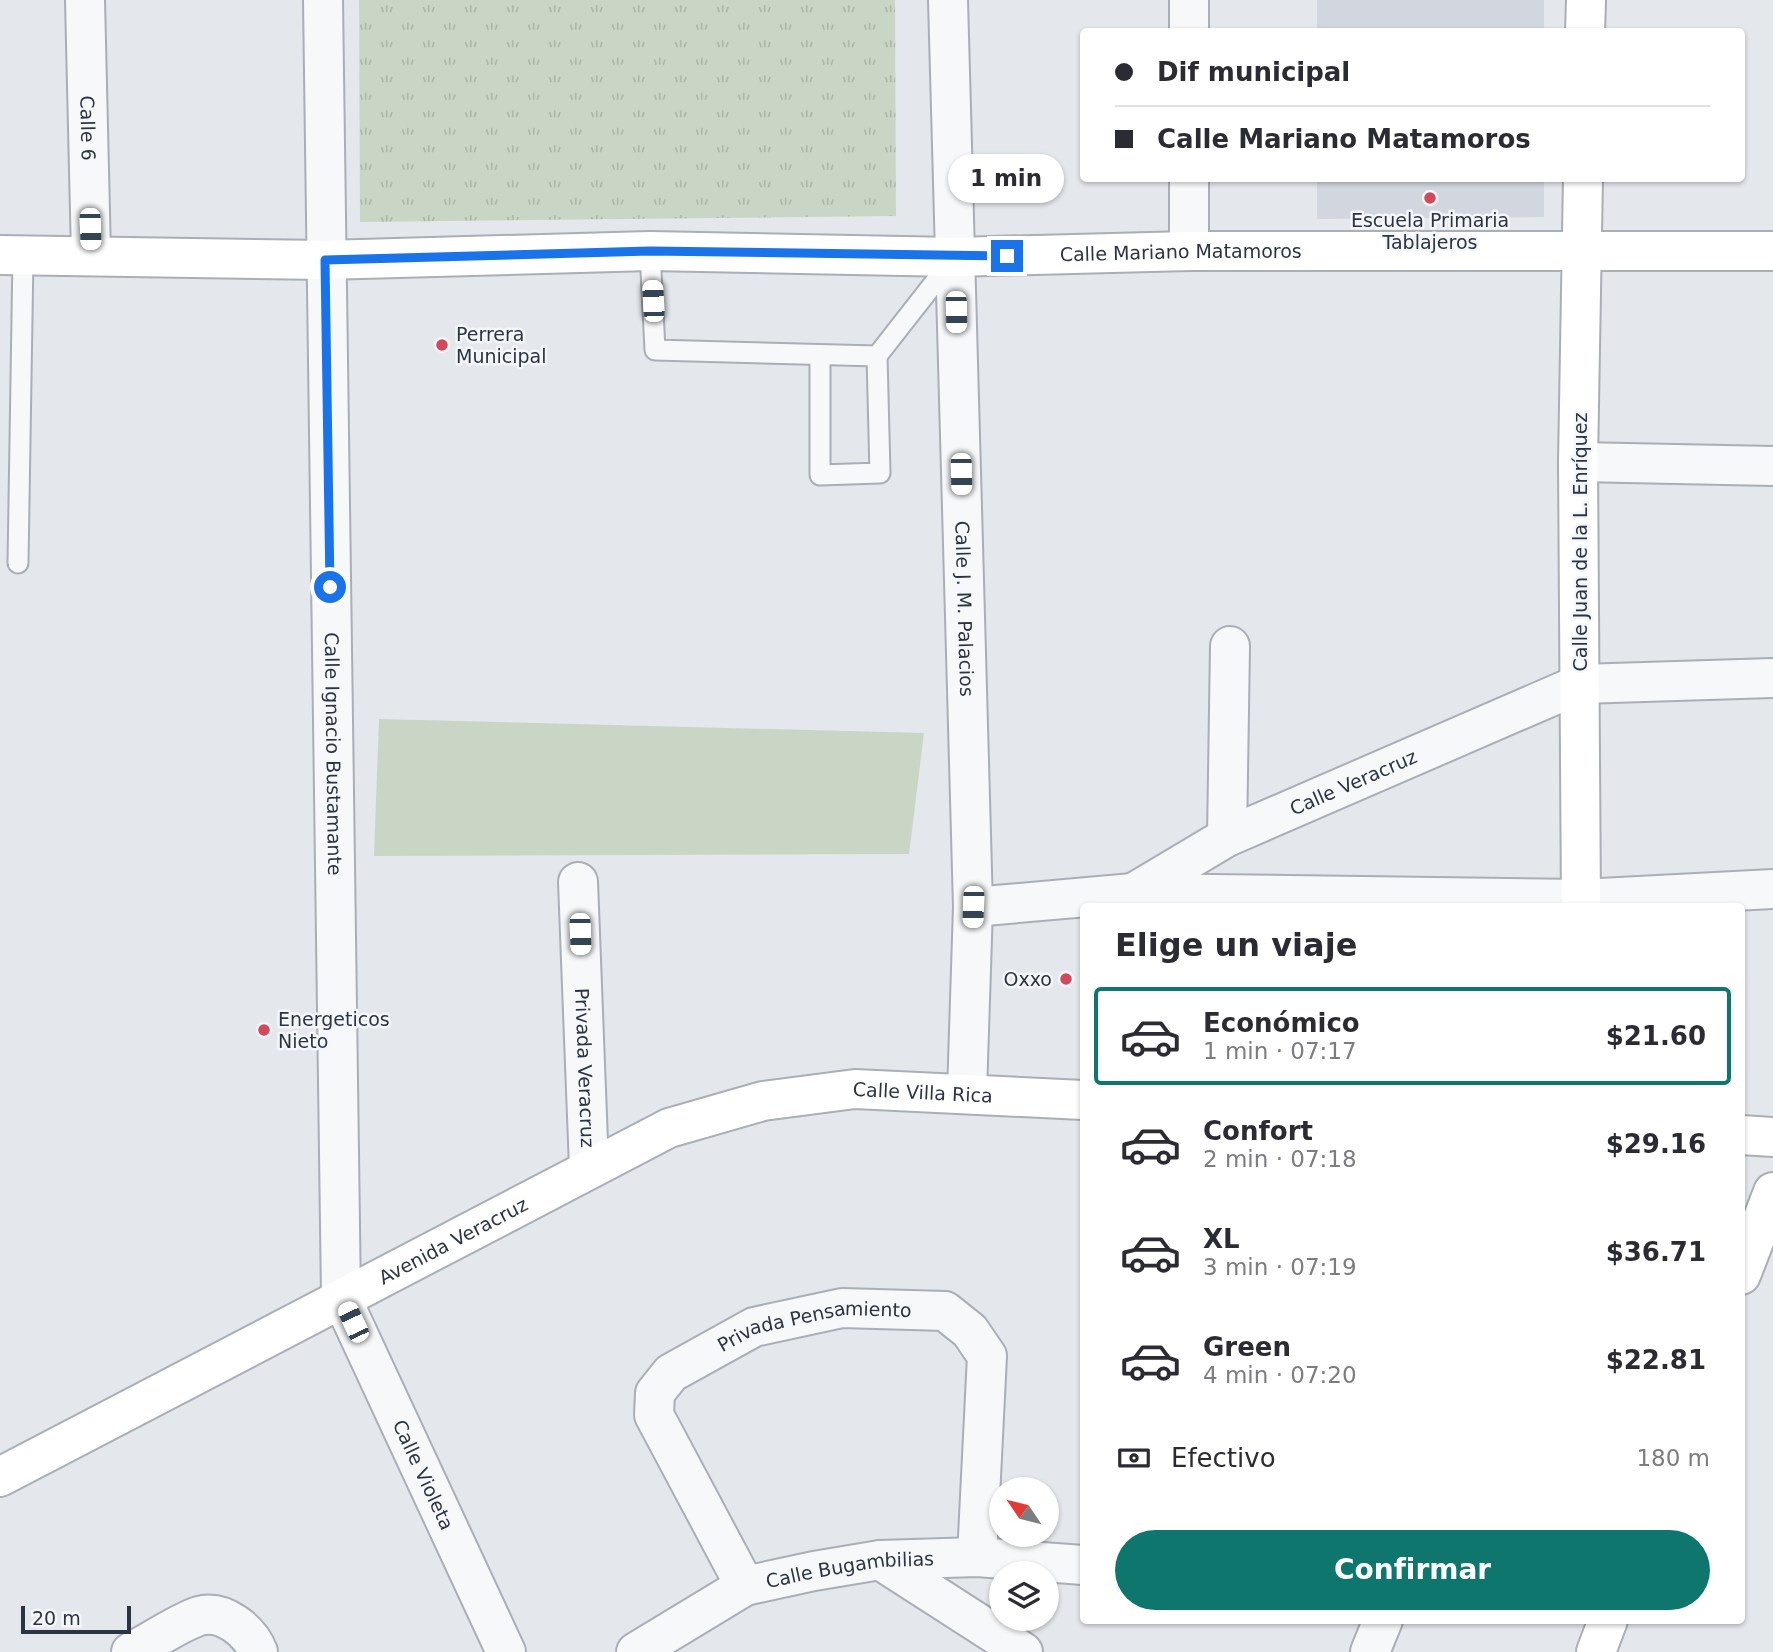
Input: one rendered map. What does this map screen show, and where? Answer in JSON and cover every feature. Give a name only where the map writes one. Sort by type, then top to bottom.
[{"type":"main road","points":[[1585,28],[1586,0]]},
{"type":"main road","name":"Calle Juan de la L. Enríquez","points":[[1581,903],[1578,462],[1583,182]]},
{"type":"main road","name":"Calle Mariano Matamoros","points":[[11,255],[325,260],[650,251],[954,257],[1189,251],[1773,251]]},
{"type":"main road","name":"Calle Villa Rica","points":[[763,1101],[855,1089],[1080,1100]]},
{"type":"main road","name":"Avenida Veracruz","points":[[0,1477],[669,1128],[763,1101]]},
{"type":"main road","points":[[1745,1135],[1773,1137]]},
{"type":"main road","points":[[1745,1265],[1773,1192]]},
{"type":"main road","points":[[1596,1652],[1606,1624]]},
{"type":"street","name":"Calle 6","points":[[85,0],[91,255]]},
{"type":"street","name":"Calle Ignacio Bustamante","points":[[323,0],[341,1297]]},
{"type":"street","name":"Calle J. M. Palacios","points":[[948,0],[973,907],[967,1093]]},
{"type":"street","points":[[1189,0],[1189,28]]},
{"type":"street","points":[[1189,182],[1189,251]]},
{"type":"street","points":[[1578,462],[1773,466]]},
{"type":"street","points":[[1227,837],[1230,646]]},
{"type":"street","points":[[1580,684],[1773,678]]},
{"type":"street","name":"Calle Veracruz","points":[[1133,893],[1227,837],[1580,684]]},
{"type":"street","name":"Privada Veracruz","points":[[578,882],[589,1168]]},
{"type":"street","points":[[973,907],[1133,893],[1581,903],[1773,889]]},
{"type":"street","name":"Calle Violeta","points":[[341,1297],[506,1652]]},
{"type":"street","name":"Privada Pensamiento","points":[[745,1586],[654,1416],[654,1393],[671,1373],[754,1327],[842,1308],[945,1311],[970,1331],[987,1356],[977,1557]]},
{"type":"street","name":"Calle Bugambilias","points":[[636,1652],[745,1586],[880,1560],[977,1557],[1080,1564]]},
{"type":"street","points":[[880,1560],[1023,1652]]},
{"type":"street","points":[[131,1652],[201,1615],[232,1620],[253,1638],[258,1652]]},
{"type":"street","points":[[1370,1652],[1381,1624]]},
{"type":"lane","points":[[650,251],[655,350],[877,356]]},
{"type":"lane","points":[[11,255],[18,563]]},
{"type":"lane","points":[[820,355],[820,475],[880,473],[877,356],[954,257]]},
{"type":"shaded area","points":[[1317,0],[1544,0],[1544,28],[1317,28]]},
{"type":"shaded area","name":"Escuela Primaria Tablajeros","points":[[1317,182],[1544,182],[1544,217],[1317,219]]},
{"type":"green space","points":[[359,0],[895,0],[896,216],[360,222]]},
{"type":"green space","points":[[379,719],[924,733],[909,854],[374,856]]},
{"type":"place","name":"Escuela Primaria Tablajeros","points":[[1430,198]]},
{"type":"place","name":"Perrera Municipal","points":[[442,345]]},
{"type":"place","name":"Oxxo","points":[[1066,979]]},
{"type":"place","name":"Energeticos Nieto","points":[[264,1030]]},
{"type":"route","points":[[330,587],[325,260],[650,251],[1007,256]]}]
